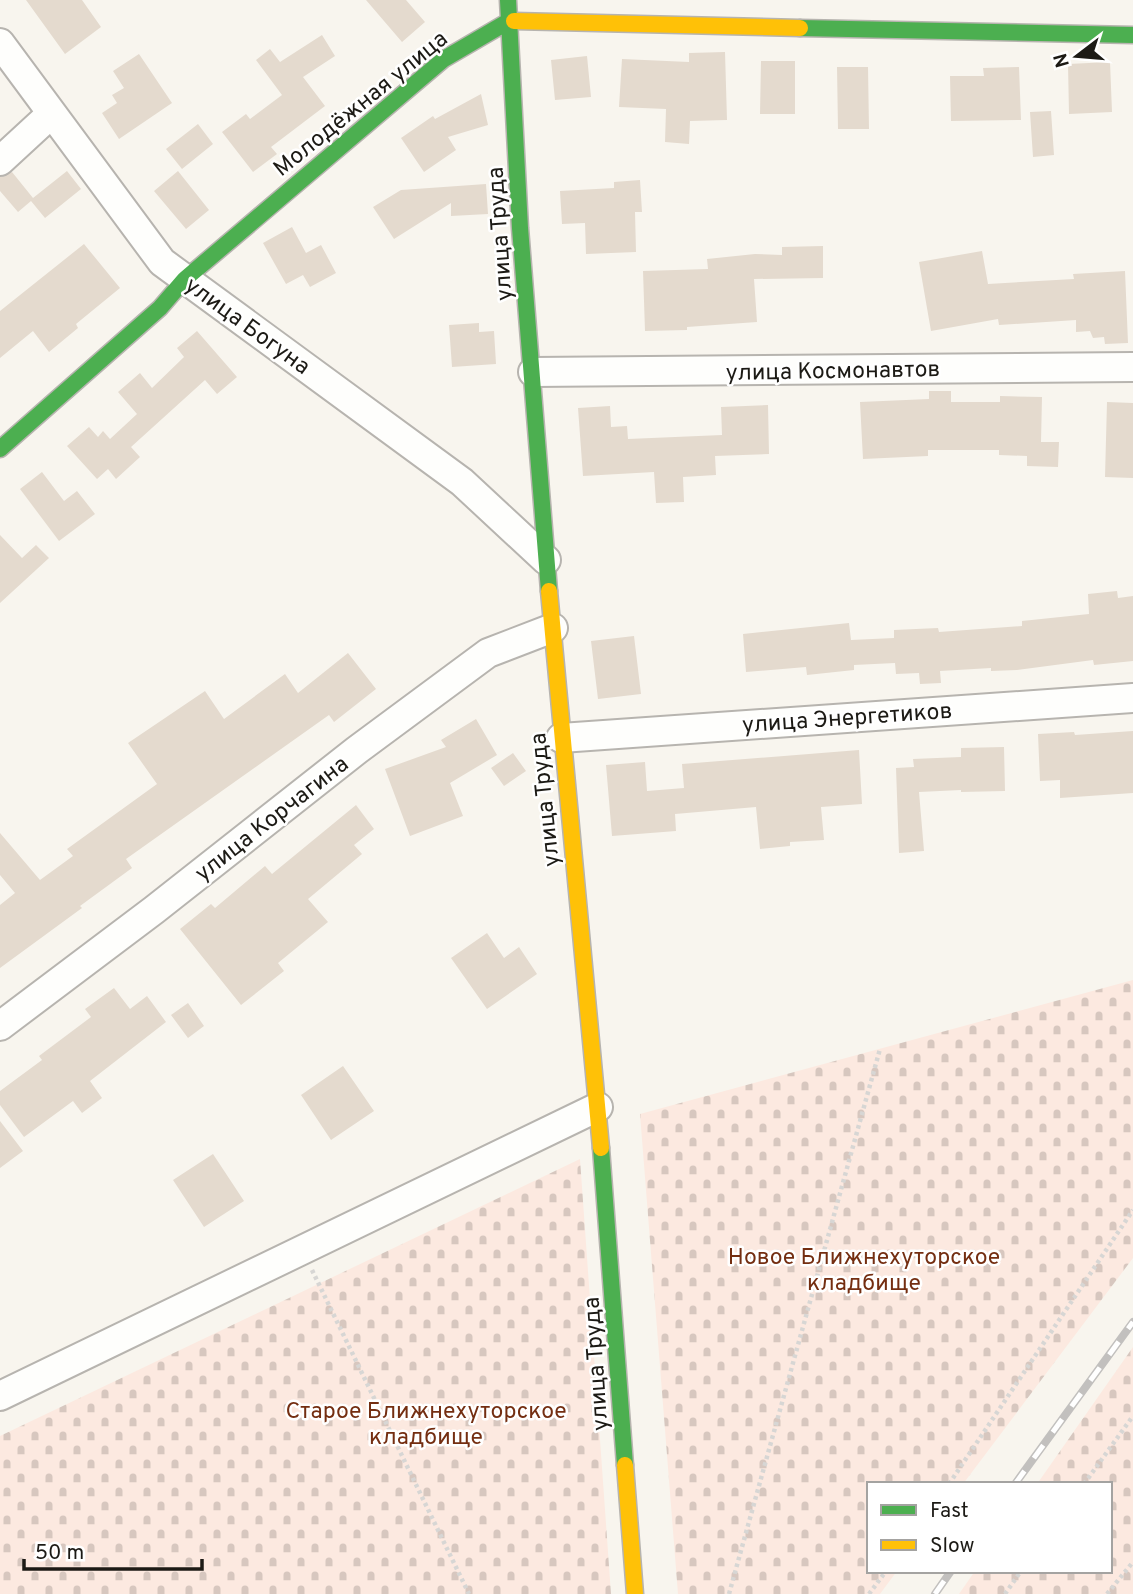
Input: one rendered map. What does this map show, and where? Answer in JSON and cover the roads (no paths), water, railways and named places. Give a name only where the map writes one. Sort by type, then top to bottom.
[{"type":"street","name":"улица Труда","points":[[508,0],[520,229],[546,559],[598,1107],[635,1594]]},
{"type":"street","points":[[509,20],[1133,35]]},
{"type":"street","name":"Молодёжная улица","points":[[0,449],[160,308],[185,279],[444,59],[509,20]]},
{"type":"street","name":"улица Богуна","points":[[0,43],[162,262],[462,482],[546,559]]},
{"type":"street","points":[[0,161],[51,114]]},
{"type":"street","name":"улица Космонавтов","points":[[533,372],[1133,367]]},
{"type":"street","name":"улица Корчагина","points":[[0,1026],[154,910],[356,750],[488,653],[553,628]]},
{"type":"street","name":"улица Энергетиков","points":[[561,738],[1133,698]]},
{"type":"street","points":[[0,1396],[598,1107]]},
{"type":"railway","points":[[1016,1482],[1133,1322]]},
{"type":"railway","points":[[935,1594],[950,1573]]},
{"type":"park label","name":"Новое Ближнехуторское кладбище","points":[[864,1269]]},
{"type":"park label","name":"Старое Ближнехуторское кладбище","points":[[426,1423]]}]
